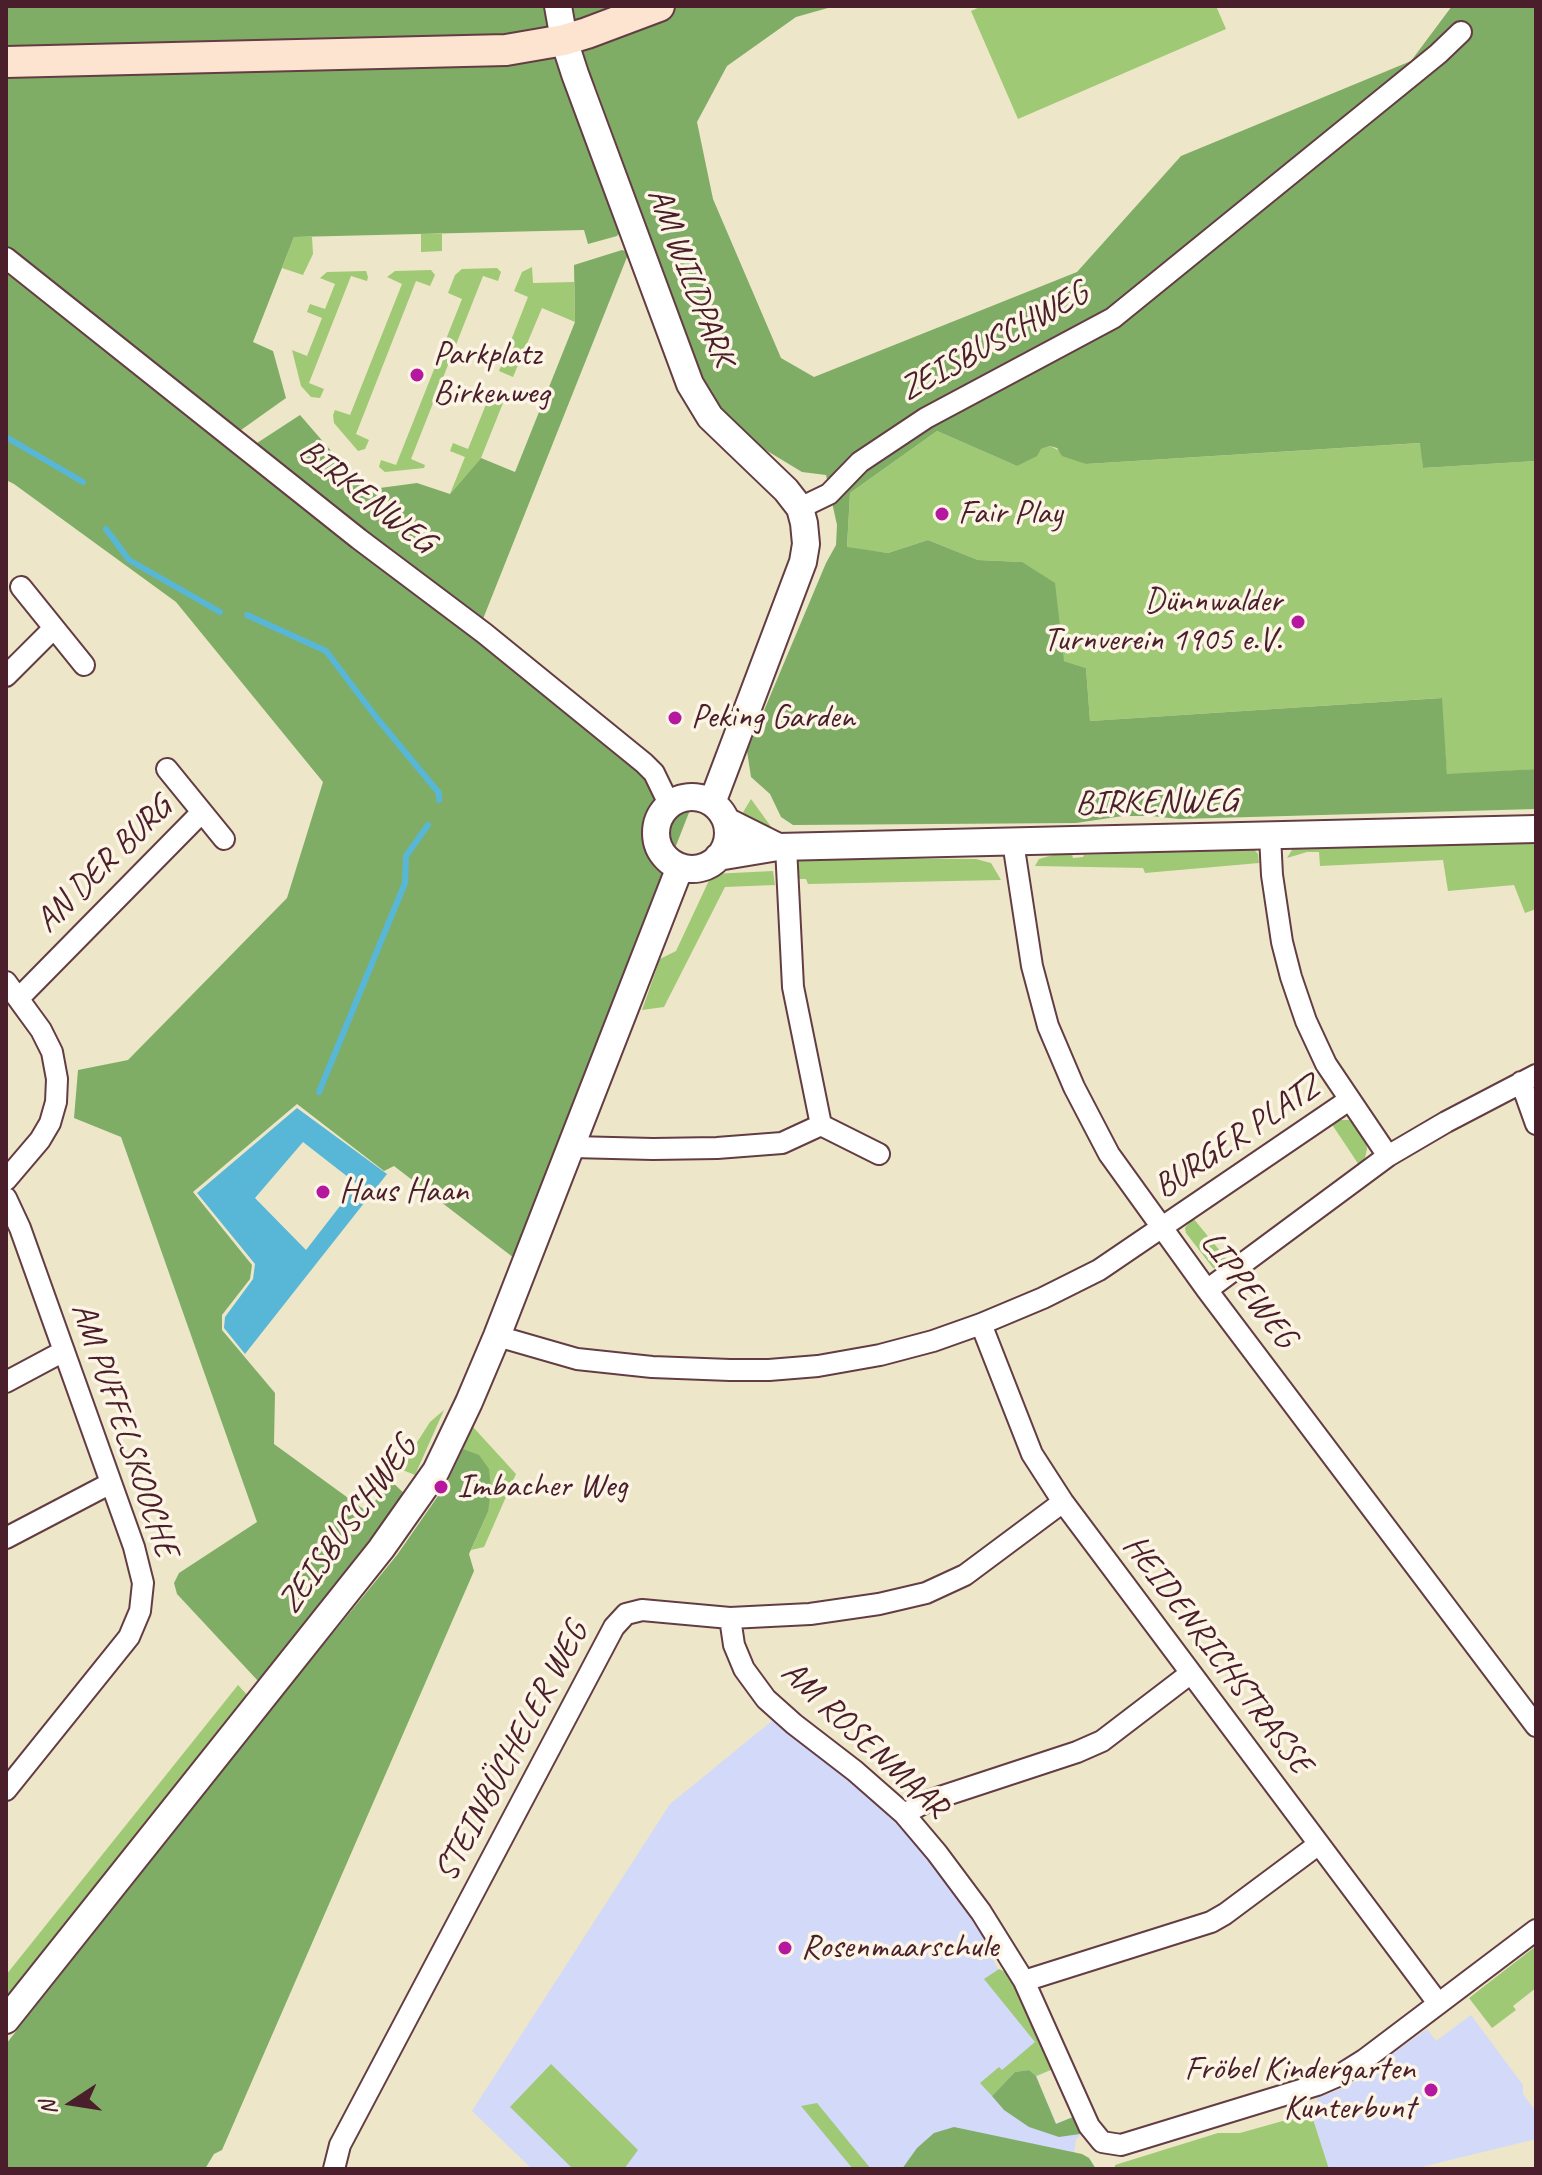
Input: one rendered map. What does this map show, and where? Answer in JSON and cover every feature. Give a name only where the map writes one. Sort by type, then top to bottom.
[{"type":"main road","points":[[6,62],[518,49],[587,33],[659,6]]},
{"type":"street","name":"AM WILDPARK","points":[[558,6],[564,40],[690,384],[710,417],[786,490],[800,508]]},
{"type":"street","name":"ZEISBUSCHWEG","points":[[800,508],[829,494],[860,462],[926,418],[1113,318],[1461,32]]},
{"type":"street","name":"BIRKENWEG","points":[[6,258],[484,633],[644,763],[654,773],[669,804]]},
{"type":"street","points":[[719,812],[702,798],[691,796],[669,804],[658,820],[656,839],[664,856],[680,867],[701,868],[718,857],[727,840],[719,812],[803,562],[806,544],[800,508]]},
{"type":"street","points":[[21,587],[84,665]]},
{"type":"street","points":[[6,676],[54,628]]},
{"type":"street","name":"AN DER BURG","points":[[167,769],[224,839]]},
{"type":"street","name":"AN DER BURG","points":[[12,990],[202,812]]},
{"type":"street","name":"BIRKENWEG","points":[[719,812],[782,847]]},
{"type":"street","name":"BIRKENWEG","points":[[718,857],[782,847],[1536,829]]},
{"type":"street","points":[[1270,836],[1275,901],[1291,977],[1306,1021],[1326,1064],[1388,1156]]},
{"type":"street","name":"LIPPEWEG","points":[[1013,842],[1032,966],[1048,1026],[1074,1087],[1109,1154],[1207,1290],[1536,1726]]},
{"type":"street","points":[[782,847],[793,987],[821,1125]]},
{"type":"street","name":"ZEISBUSCHWEG","points":[[6,2020],[289,1666],[416,1502],[436,1471],[497,1336],[680,867]]},
{"type":"street","points":[[6,1180],[40,1140],[50,1123],[56,1102],[57,1079],[52,1052],[41,1030],[12,990]]},
{"type":"street","points":[[1207,1290],[1388,1156],[1528,1078],[1536,1124]]},
{"type":"street","name":"BURGER PLATZ","points":[[1162,1228],[1349,1100]]},
{"type":"street","points":[[572,1147],[717,1148],[782,1143],[821,1125]]},
{"type":"street","points":[[821,1125],[879,1154]]},
{"type":"street","name":"AM PUFFELSKOOCHE","points":[[6,1198],[20,1228],[134,1547],[143,1583],[140,1611],[129,1637],[6,1790]]},
{"type":"street","points":[[497,1336],[577,1359],[652,1367],[769,1370],[818,1366],[880,1355],[981,1324],[1099,1270],[1162,1228]]},
{"type":"street","name":"HEIDENRICHSTRASSE","points":[[981,1324],[1032,1454],[1063,1502],[1438,2003]]},
{"type":"street","points":[[6,1382],[64,1351]]},
{"type":"street","points":[[6,1538],[111,1483]]},
{"type":"street","name":"STEINBÜCHELER WEG","points":[[334,2168],[340,2145],[614,1627],[626,1614],[642,1610],[730,1618],[810,1614],[879,1604],[926,1593],[965,1575],[1063,1502]]},
{"type":"street","name":"AM ROSENMAAR","points":[[730,1618],[734,1645],[744,1669],[766,1699],[904,1814],[981,1912],[1024,1981],[1089,2126],[1102,2142],[1121,2145],[1317,2085],[1340,2075],[1536,1930]]},
{"type":"street","points":[[904,1814],[928,1801],[1102,1741],[1191,1673]]},
{"type":"street","points":[[1024,1981],[1211,1922],[1319,1844]]},
{"type":"shaded area","name":"Rosenmaarschule","points":[[773,1720],[847,1777],[912,1839],[970,1914],[995,1953],[993,1959],[998,1969],[1009,1974],[1053,2069],[1036,2077],[1056,2123],[1073,2117],[1080,2134],[1074,2152],[1089,2158],[1096,2169],[532,2169],[472,2111],[670,1804]]},
{"type":"shaded area","name":"Fröbel Kindergarten Kunterbunt","points":[[1471,2015],[1523,2085],[1523,2094],[1536,2112],[1536,2139],[1413,2169],[1329,2169],[1311,2113],[1318,2098],[1348,2086],[1427,2029],[1436,2041]]},
{"type":"green space","points":[[6,6],[835,6],[796,17],[727,66],[697,122],[713,199],[781,358],[814,377],[1077,272],[1181,156],[1411,61],[1452,6],[1536,6],[1536,461],[1423,468],[1420,443],[1086,464],[1062,456],[1057,448],[1050,446],[1017,466],[937,431],[850,493],[847,547],[888,553],[928,540],[978,560],[1022,562],[1055,583],[1064,661],[1086,668],[1090,721],[1442,698],[1447,774],[1536,769],[1536,809],[1179,819],[1123,816],[1076,823],[793,825],[781,817],[770,794],[751,777],[747,751],[836,545],[837,525],[826,475],[802,472],[764,449],[724,412],[703,379],[595,85],[621,231],[617,236],[588,244],[584,230],[294,237],[253,342],[273,351],[286,398],[241,430],[257,443],[300,415],[365,490],[417,483],[450,494],[481,458],[515,472],[575,322],[574,265],[622,250],[629,252],[475,639],[690,810],[514,1258],[394,1166],[384,1171],[297,1104],[193,1192],[252,1265],[250,1279],[222,1315],[222,1330],[275,1393],[274,1444],[366,1511],[392,1482],[406,1495],[259,1682],[177,1594],[174,1583],[179,1573],[257,1522],[121,1137],[74,1118],[78,1070],[128,1060],[287,898],[323,782],[176,602],[6,480]]},
{"type":"green space","points":[[982,6],[1216,6],[1226,29],[1018,119],[971,11]]},
{"type":"green space","points":[[421,234],[442,234],[442,251],[421,252]]},
{"type":"green space","points":[[294,237],[312,237],[313,254],[303,275],[282,268]]},
{"type":"green space","points":[[532,267],[533,283],[574,282],[575,322],[542,308],[513,377],[499,371],[528,297],[514,291],[522,272]]},
{"type":"green space","points":[[497,268],[501,272],[498,281],[483,276],[411,459],[425,465],[424,468],[385,472],[379,467],[381,460],[396,465],[462,299],[448,293],[455,275],[462,269]]},
{"type":"green space","points":[[431,270],[435,275],[430,286],[416,281],[356,434],[369,440],[365,449],[358,451],[334,423],[333,415],[335,410],[350,415],[402,284],[387,277],[395,271]]},
{"type":"green space","points":[[366,271],[367,281],[351,276],[309,383],[324,389],[320,398],[311,397],[301,386],[292,350],[307,356],[322,318],[307,312],[310,304],[325,309],[335,284],[320,278],[327,272]]},
{"type":"green space","points":[[493,387],[507,393],[481,458],[450,494],[465,457],[450,451],[453,443],[468,449]]},
{"type":"green space","name":"Dünnwalder Turnverein 1905 e.V.","points":[[937,431],[1017,466],[1050,446],[1086,464],[1421,443],[1423,468],[1536,461],[1536,769],[1447,775],[1441,698],[1090,721],[1086,668],[1064,661],[1022,562],[978,560],[928,540],[888,553],[847,548],[850,493]]},
{"type":"green space","points":[[751,799],[772,828],[742,814]]},
{"type":"green space","points":[[1536,838],[1536,909],[1525,913],[1514,885],[1448,891],[1443,860],[1320,866],[1319,852],[1287,858],[1295,845]]},
{"type":"green space","points":[[1251,846],[1258,854],[1259,863],[1145,873],[1143,868],[1035,866],[1039,859],[1053,855],[1072,854],[1073,858],[1146,853],[1154,847]]},
{"type":"green space","points":[[799,858],[976,859],[991,863],[1001,880],[808,884],[806,879],[788,879],[788,866]]},
{"type":"green space","points":[[773,871],[775,885],[725,887],[664,1007],[642,1010],[660,959],[676,951],[712,874]]},
{"type":"green space","points":[[1349,1120],[1357,1126],[1366,1140],[1365,1158],[1359,1165],[1331,1123]]},
{"type":"green space","points":[[1193,1218],[1230,1263],[1219,1269],[1213,1268],[1186,1233],[1185,1228]]},
{"type":"green space","points":[[444,1410],[415,1475],[400,1469],[430,1422]]},
{"type":"green space","points":[[473,1427],[516,1474],[484,1547],[471,1550],[488,1512],[463,1449]]},
{"type":"green space","points":[[463,1449],[479,1455],[489,1469],[491,1489],[488,1512],[469,1554],[474,1571],[222,2150],[214,2154],[205,2169],[6,2169],[6,2044],[397,1555],[447,1483]]},
{"type":"green space","points":[[238,1685],[251,1699],[6,2007],[6,1975]]},
{"type":"green space","points":[[1536,1946],[1536,1988],[1513,2006],[1516,2010],[1492,2028],[1469,1998]]},
{"type":"green space","points":[[999,1969],[1009,1974],[1053,2069],[1036,2076],[1029,2070],[1015,2072],[992,2096],[980,2083],[999,2067],[1002,2070],[1035,2042],[984,1979]]},
{"type":"green space","points":[[551,2064],[638,2150],[624,2169],[573,2169],[510,2107]]},
{"type":"green space","points":[[1029,2070],[1036,2076],[1056,2124],[1073,2117],[1080,2134],[1059,2137],[1029,2127],[1004,2110],[992,2096],[1015,2072]]},
{"type":"green space","points":[[817,2103],[871,2169],[853,2169],[801,2106]]},
{"type":"green space","points":[[1311,2113],[1329,2169],[1115,2169],[1115,2165],[1218,2133],[1240,2133]]},
{"type":"green space","points":[[954,2127],[1082,2154],[1096,2169],[902,2169],[917,2148],[934,2133]]},
{"type":"water","points":[[297,1108],[387,1174],[245,1354],[224,1328],[225,1317],[253,1279],[255,1264],[197,1193]],"holes":[[[303,1142],[357,1184],[306,1250],[255,1198]]]},
{"type":"waterway","points":[[6,437],[83,482]]},
{"type":"waterway","points":[[106,529],[129,560],[220,612]]},
{"type":"waterway","points":[[247,615],[326,651],[439,793],[439,800]]},
{"type":"waterway","points":[[319,1092],[405,883],[406,856],[428,825]]},
{"type":"place","name":"Parkplatz Birkenweg","points":[[417,375]]},
{"type":"place","name":"Fair Play","points":[[942,514]]},
{"type":"place","name":"Dünnwalder Turnverein 1905 e.V.","points":[[1298,622]]},
{"type":"place","name":"Peking Garden","points":[[675,718]]},
{"type":"place","name":"Haus Haan","points":[[323,1192]]},
{"type":"place","name":"Imbacher Weg","points":[[441,1487]]},
{"type":"place","name":"Rosenmaarschule","points":[[785,1948]]},
{"type":"place","name":"Fröbel Kindergarten Kunterbunt","points":[[1431,2090]]}]
